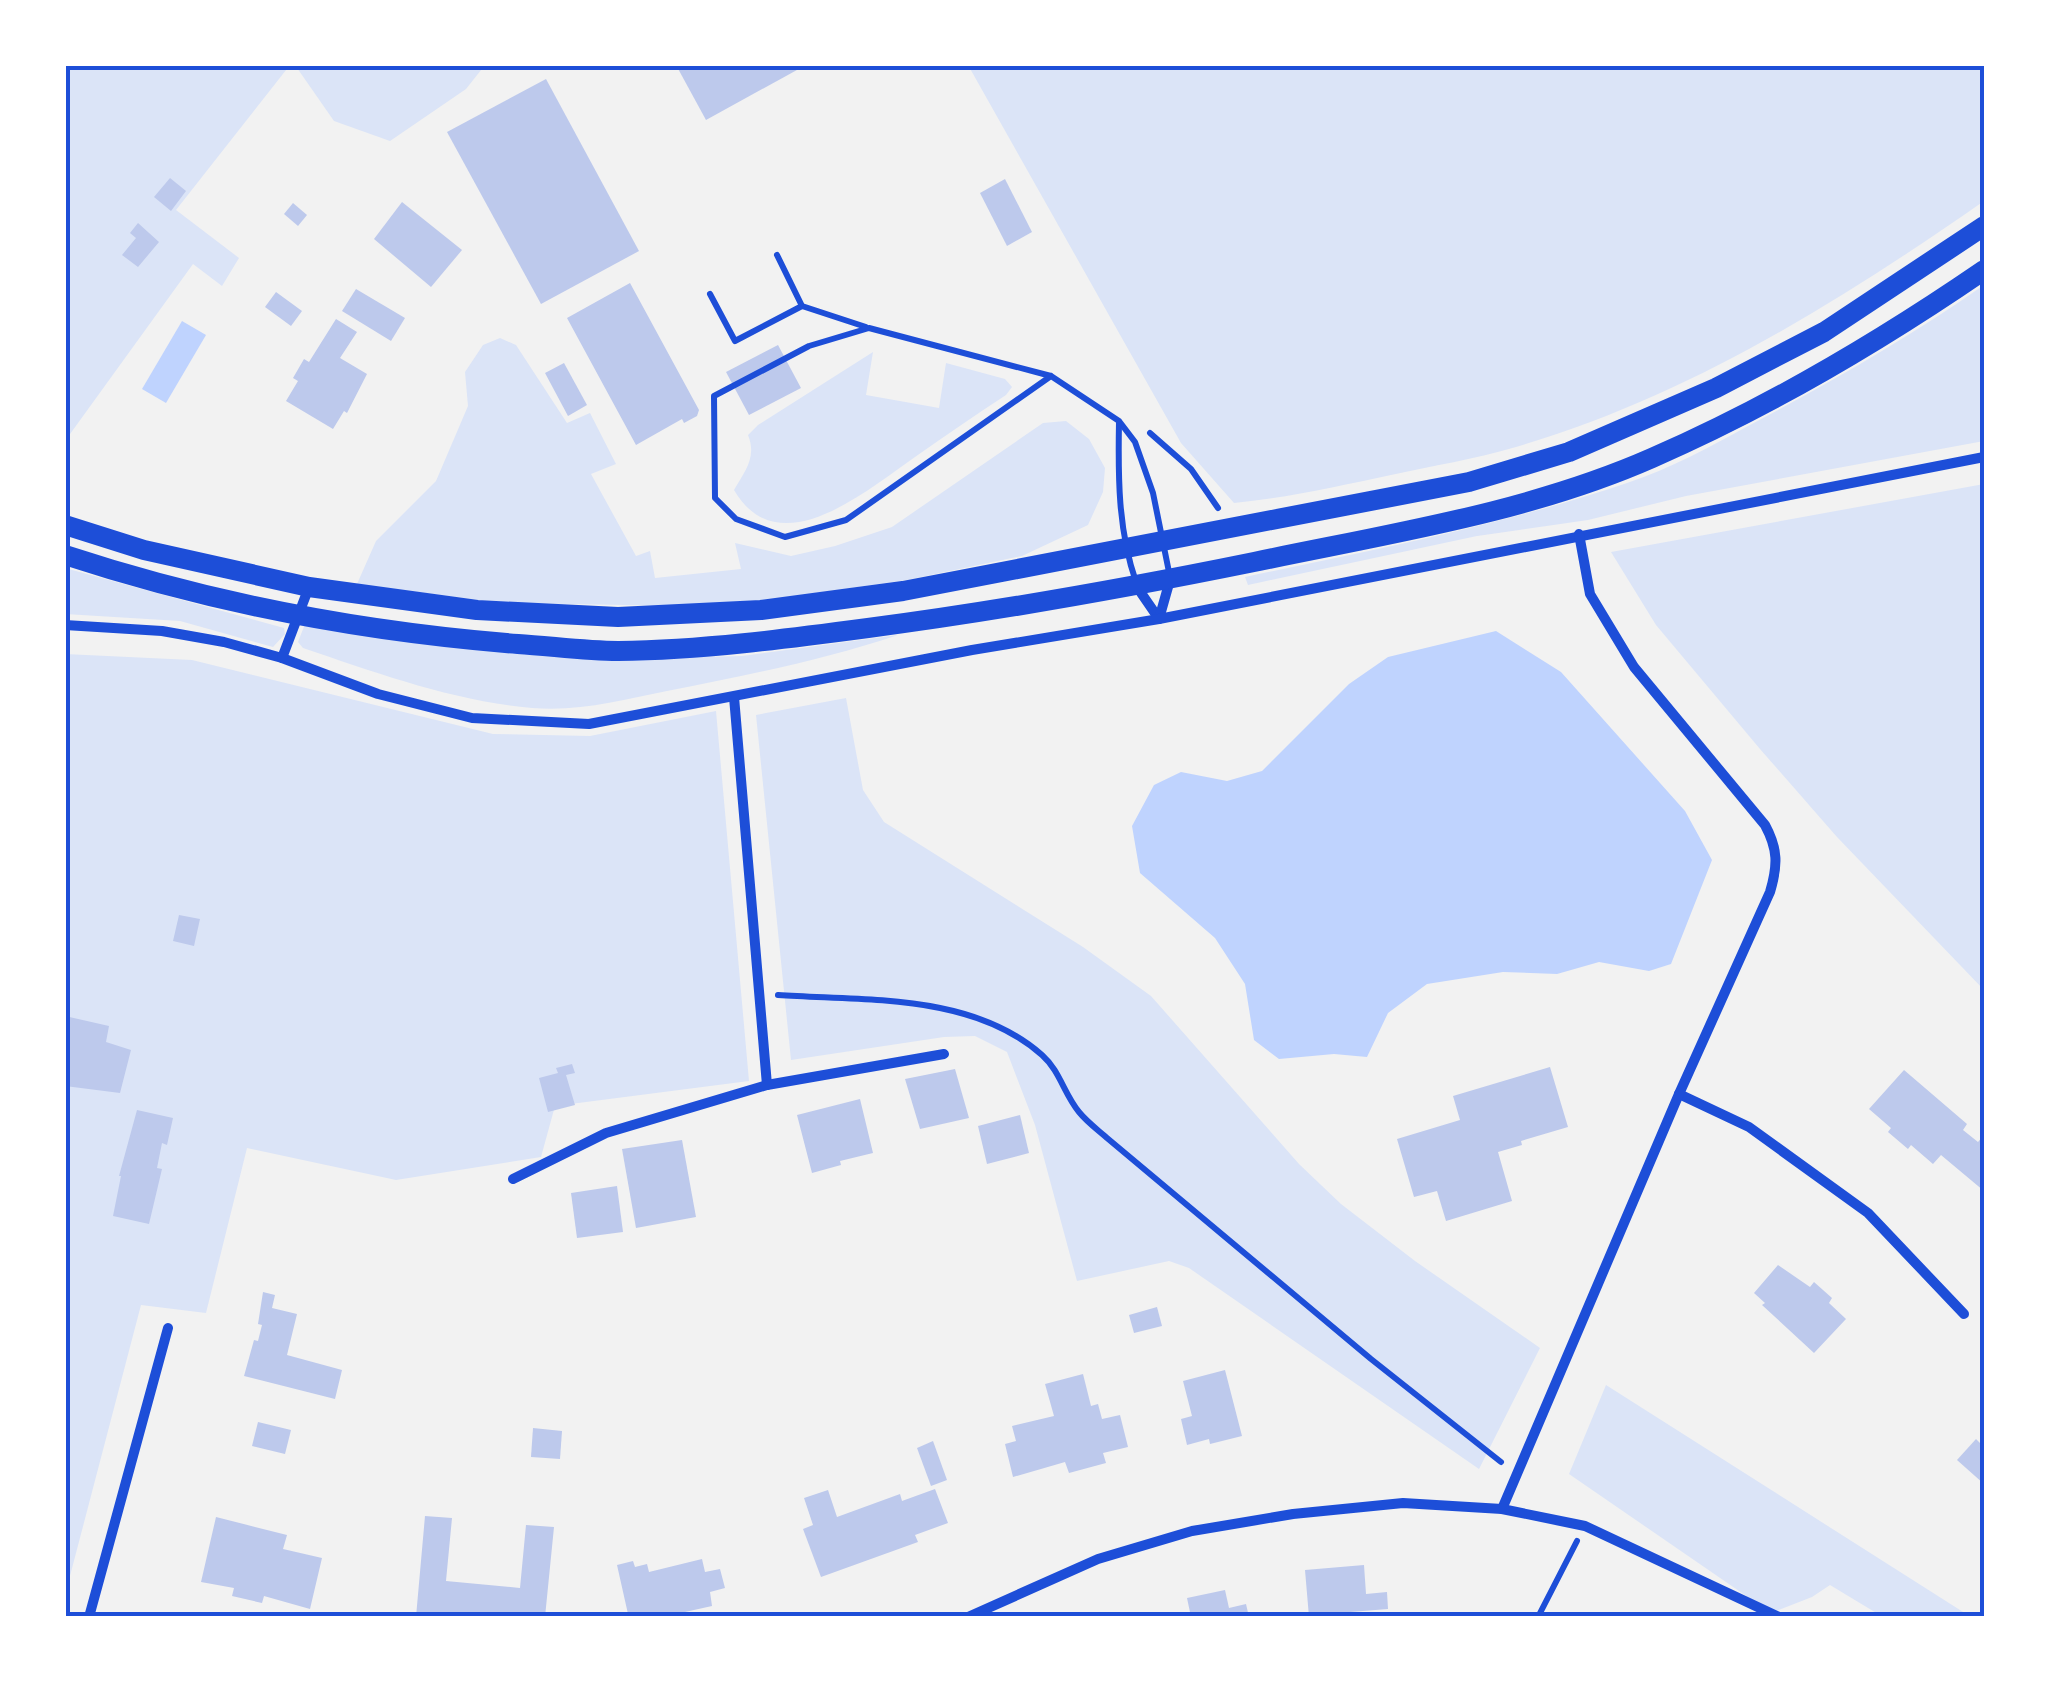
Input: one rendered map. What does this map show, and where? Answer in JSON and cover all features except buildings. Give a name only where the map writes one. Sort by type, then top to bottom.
[{"type":"main road","points":[[65,525],[144,550],[308,588],[477,610],[618,616],[761,610],[903,591],[1469,482],[1569,452],[1716,388],[1824,332],[1984,226]]},
{"type":"main road","points":[[65,555],[140,580],[435,638],[615,651],[756,644],[1138,587],[1481,514],[1572,488],[1649,460],[1840,363],[1984,270]]},
{"type":"street","points":[[65,625],[162,630],[224,642],[282,658],[378,694],[472,718],[589,724],[972,650],[1158,619],[1984,457]]},
{"type":"street","points":[[1502,1510],[1679,1094],[1770,892],[1776,870],[1776,846],[1751,806],[1634,667],[1590,594],[1579,534]]},
{"type":"street","points":[[1158,619],[1170,580]]},
{"type":"street","points":[[1138,587],[1158,619]]},
{"type":"street","points":[[282,658],[308,588]]},
{"type":"street","points":[[734,697],[768,1085]]},
{"type":"street","points":[[513,1179],[606,1133],[768,1085],[944,1054]]},
{"type":"street","points":[[1679,1094],[1748,1127],[1868,1213],[1964,1314]]},
{"type":"street","points":[[89,1617],[168,1328]]},
{"type":"street","points":[[968,1617],[1098,1558],[1239,1521],[1403,1503],[1502,1510],[1585,1526],[1780,1617]]},
{"type":"lane","points":[[777,255],[802,306],[869,328],[1051,376],[1119,420],[1135,442],[1153,492],[1170,580]]},
{"type":"lane","points":[[710,294],[735,342],[802,306]]},
{"type":"lane","points":[[869,328],[809,346],[714,396],[716,498],[736,518],[785,538],[846,520],[1051,376]]},
{"type":"lane","points":[[1119,420],[1118,479],[1125,549],[1138,587]]},
{"type":"path","points":[[1119,420],[1144,428],[1192,469],[1217,504],[1222,530]]},
{"type":"path","points":[[759,993],[952,1010],[990,1023],[1023,1042],[1042,1055],[1061,1078],[1078,1111],[1107,1138],[1371,1359],[1518,1475]]},
{"type":"path","points":[[1538,1617],[1585,1526]]},
{"type":"shaded area","points":[[65,65],[290,65],[176,210],[239,258],[222,286],[193,264],[65,441]]},
{"type":"shaded area","points":[[295,65],[485,65],[466,89],[390,141],[334,121]]},
{"type":"shaded area","points":[[968,65],[1984,65],[1984,201],[1817,310],[1641,402],[1485,455],[1313,491],[1234,503],[1181,443]]},
{"type":"shaded area","points":[[1984,285],[1984,441],[1686,496],[1588,520],[1477,536],[1248,585],[1245,577],[1485,524],[1659,471],[1840,376]]},
{"type":"shaded area","points":[[500,338],[516,345],[567,423],[590,413],[616,464],[591,474],[636,556],[650,551],[655,578],[741,569],[735,543],[791,556],[892,527],[1043,423],[1066,421],[1089,439],[1105,468],[1103,492],[1088,525],[1022,556],[907,580],[759,601],[682,606],[502,603],[357,584],[376,541],[436,481],[468,406],[465,372],[483,345]]},
{"type":"shaded area","points":[[873,352],[866,395],[939,408],[946,363],[1005,379],[1012,387],[873,487],[823,515],[798,522],[775,522],[753,512],[734,490],[750,457],[748,435]]},
{"type":"shaded area","points":[[1984,484],[1984,990],[1837,837],[1760,749],[1656,625],[1611,552]]},
{"type":"shaded area","points":[[65,568],[284,628],[285,634],[273,647],[180,621],[65,614]]},
{"type":"shaded area","points":[[305,624],[661,658],[742,656],[898,635],[754,673],[600,704],[549,709],[444,693],[303,648],[298,642]]},
{"type":"shaded area","points":[[65,654],[192,660],[493,734],[590,736],[716,711],[749,1081],[555,1106],[541,1157],[396,1180],[247,1148],[206,1313],[141,1305],[65,1595]]},
{"type":"shaded area","points":[[846,698],[863,790],[884,822],[1083,947],[1151,996],[1299,1164],[1341,1204],[1540,1348],[1479,1469],[1189,1268],[1169,1261],[1077,1281],[1035,1125],[1007,1052],[975,1036],[944,1037],[791,1060],[756,715]]},
{"type":"shaded area","points":[[1606,1385],[1971,1617],[1883,1617],[1830,1585],[1812,1597],[1771,1613],[1569,1474]]},
{"type":"water","points":[[182,321],[206,335],[166,403],[142,389]]},
{"type":"water","points":[[1496,631],[1561,672],[1685,811],[1712,860],[1671,964],[1649,971],[1599,962],[1557,974],[1503,972],[1427,984],[1388,1013],[1367,1057],[1334,1054],[1279,1059],[1254,1040],[1245,984],[1215,938],[1140,873],[1132,826],[1154,785],[1181,772],[1227,781],[1262,771],[1349,684],[1388,657]]}]
